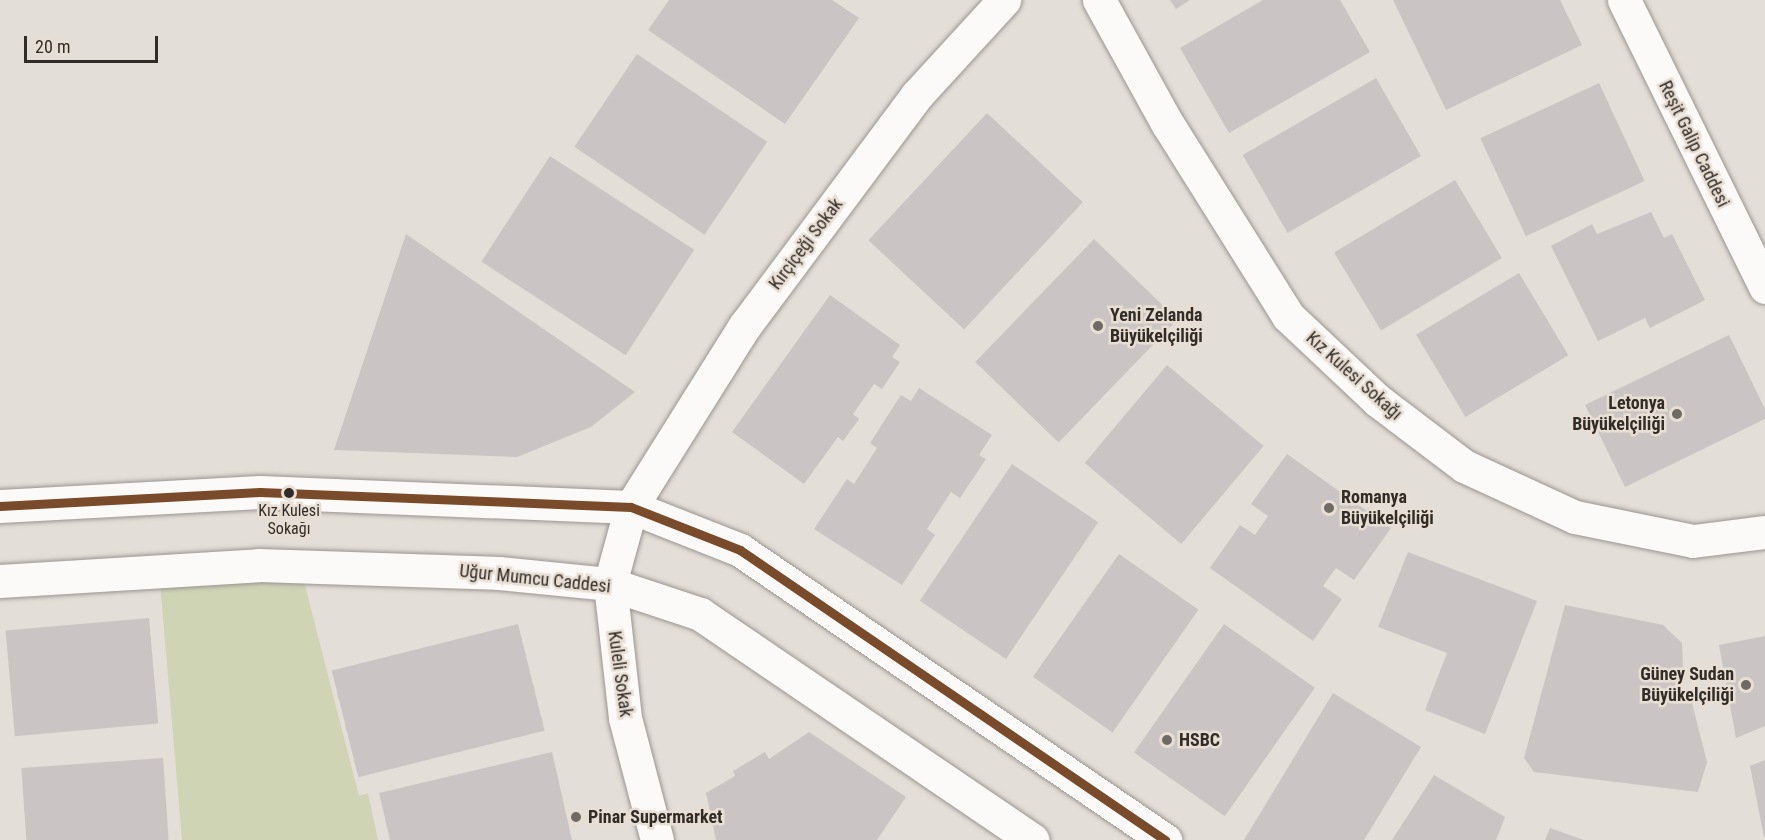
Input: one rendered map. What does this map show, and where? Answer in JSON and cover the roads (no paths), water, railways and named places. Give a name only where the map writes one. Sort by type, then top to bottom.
[{"type":"main road","name":"Kırçiçeği Sokak","points":[[631,507],[751,317],[917,95],[1004,0]]},
{"type":"main road","name":"Kız Kulesi Sokağı","points":[[1099,0],[1167,123],[1288,316],[1377,400],[1464,466],[1575,517],[1693,541],[1765,532]]},
{"type":"main road","name":"Reşit Galip Caddesi","points":[[1624,0],[1765,287]]},
{"type":"main road","points":[[0,506],[260,492],[631,507],[740,550],[1165,840]]},
{"type":"main road","name":"Kuleli Sokak","points":[[631,507],[609,584],[625,718],[657,840]]},
{"type":"main road","name":"Uğur Mumcu Caddesi","points":[[0,581],[259,565],[499,573],[609,584],[700,614],[1033,840]]},
{"type":"place","name":"Yeni Zelanda Büyükelçiliği","points":[[1098,326]]},
{"type":"place","name":"Letonya Büyükelçiliği","points":[[1677,414]]},
{"type":"place","name":"Kız Kulesi Sokağı","points":[[289,493]]},
{"type":"place","name":"Romanya Büyükelçiliği","points":[[1329,508]]},
{"type":"place","name":"Güney Sudan Büyükelçiliği","points":[[1746,685]]},
{"type":"place","name":"HSBC","points":[[1167,740]]},
{"type":"place","name":"Pinar Supermarket","points":[[576,817]]}]
